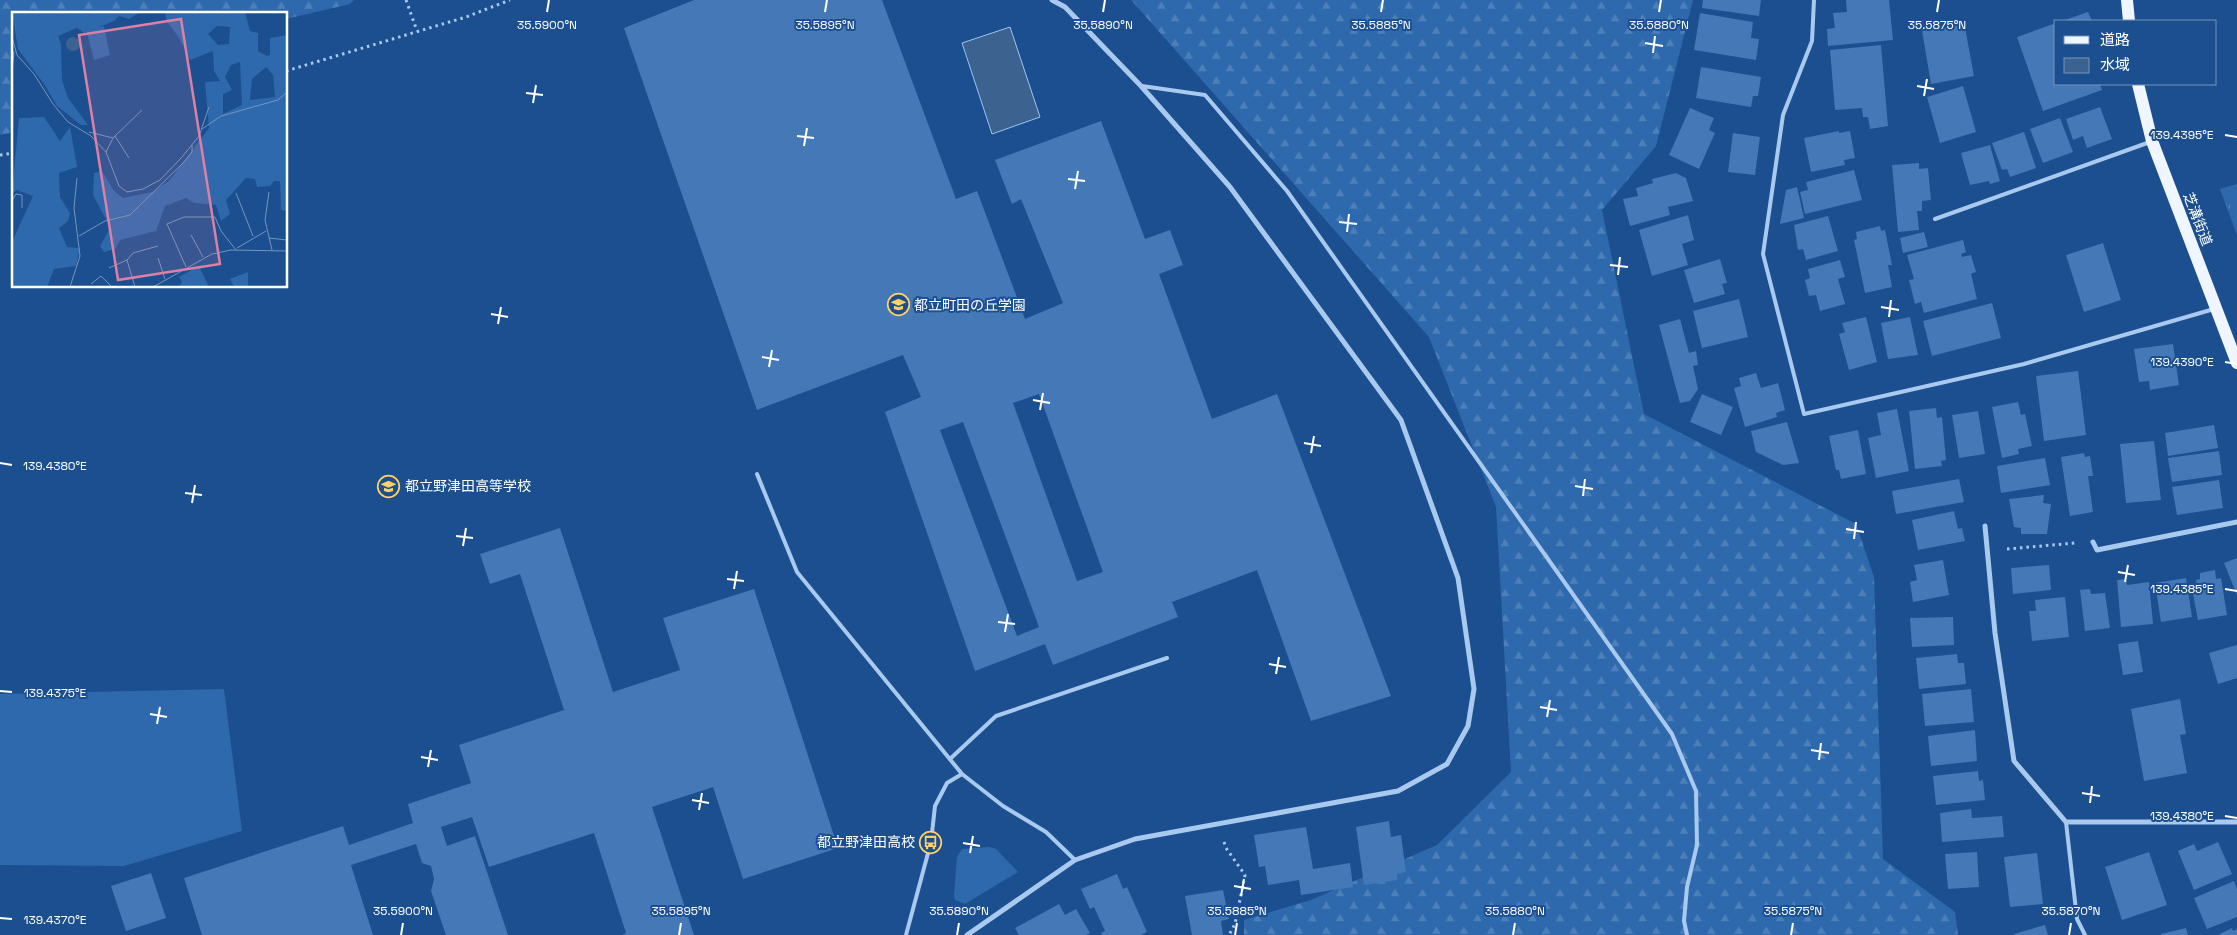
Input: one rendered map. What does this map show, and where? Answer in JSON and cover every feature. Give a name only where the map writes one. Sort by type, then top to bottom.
[{"type":"main road","points":[[2127,0],[2129,20]]},
{"type":"main road","name":"芝溝街道","points":[[2138,85],[2152,141],[2237,363]]},
{"type":"street","points":[[967,935],[1075,860],[1135,839],[1398,791],[1447,764],[1468,726],[1474,689],[1458,578],[1401,420],[1230,187],[1141,86],[1065,7],[1052,0]]},
{"type":"street","points":[[2093,542],[2097,550],[2237,522]]},
{"type":"street","points":[[1985,526],[1995,633],[2014,761],[2066,822],[2237,822]]},
{"type":"lane","points":[[1814,0],[1812,41],[1783,115],[1763,254],[1804,414],[2024,364],[2216,308]]},
{"type":"lane","points":[[1141,86],[1205,94],[1287,192],[1672,734],[1696,791],[1697,845],[1687,887],[1684,921],[1687,935]]},
{"type":"lane","points":[[1936,219],[2152,141]]},
{"type":"lane","points":[[757,474],[797,572],[962,774],[1003,806],[1046,832],[1075,860]]},
{"type":"lane","points":[[950,759],[996,716],[1167,658]]},
{"type":"lane","points":[[906,935],[931,842],[935,806],[947,783],[962,774]]},
{"type":"lane","points":[[2066,822],[2078,919],[2085,935]]},
{"type":"path","points":[[406,0],[417,30]]},
{"type":"path","points":[[288,70],[417,30],[466,18],[510,0]]},
{"type":"path","points":[[1986,551],[2093,542]]},
{"type":"path","points":[[1224,840],[1226,848],[1245,876],[1235,924],[1229,935]]},
{"type":"green space","points":[[0,0],[354,0],[350,4],[288,19],[288,12],[12,12],[12,132],[0,135]]},
{"type":"green space","points":[[1131,0],[1693,0],[1656,146],[1602,210],[1644,414],[1856,524],[1874,577],[1883,859],[1955,912],[1958,935],[1244,935],[1244,920],[1311,900],[1437,845],[1511,772],[1496,507],[1429,337]]},
{"type":"green space","points":[[2237,184],[2237,235],[2220,189]]},
{"type":"green space","points":[[224,689],[242,831],[124,866],[0,865],[0,694]]},
{"type":"green space","points":[[989,847],[996,849],[1018,872],[965,904],[955,900],[957,857],[962,849]]},
{"type":"water","points":[[1010,27],[1040,117],[992,134],[962,43]]},
{"type":"building","points":[[694,0],[882,0],[956,199],[977,191],[1025,319],[1063,303],[1021,199],[1012,204],[995,160],[1101,121],[1145,239],[1170,230],[1183,265],[1159,274],[1212,419],[1277,394],[1391,696],[1311,721],[1257,570],[1172,602],[1178,617],[1053,665],[1045,644],[975,671],[885,412],[921,397],[903,355],[757,410],[624,28]],"holes":[[[1039,394],[1103,572],[1077,581],[1013,403]],[[963,422],[1039,627],[1017,636],[940,430]]]},
{"type":"building","points":[[1703,0],[1761,0],[1759,16],[1702,8]]},
{"type":"building","points":[[1846,0],[1889,0],[1893,40],[1828,46],[1827,29],[1835,28],[1833,13],[1847,12]]},
{"type":"building","points":[[2088,12],[2092,20],[2065,20]]},
{"type":"building","points":[[1700,13],[1753,22],[1751,38],[1759,39],[1756,60],[1694,50]]},
{"type":"building","points":[[1964,22],[1974,76],[1931,84],[1922,30]]},
{"type":"building","points":[[2054,24],[2054,85],[2100,85],[2102,90],[2043,111],[2017,37]]},
{"type":"building","points":[[1881,45],[1888,126],[1870,129],[1868,117],[1863,117],[1862,108],[1835,110],[1830,50]]},
{"type":"building","points":[[1701,67],[1761,77],[1758,96],[1753,96],[1751,107],[1696,98]]},
{"type":"building","points":[[1963,86],[1976,132],[1940,143],[1927,97]]},
{"type":"building","points":[[2100,107],[2112,139],[2087,148],[2083,136],[2073,140],[2066,119]]},
{"type":"building","points":[[1690,108],[1714,118],[1709,130],[1715,133],[1699,169],[1669,155]]},
{"type":"building","points":[[2060,118],[2073,152],[2043,163],[2030,129]]},
{"type":"building","points":[[1839,131],[1839,133],[1850,131],[1855,158],[1844,160],[1845,165],[1811,172],[1804,138]]},
{"type":"building","points":[[2024,132],[2036,168],[2010,177],[2007,169],[2002,170],[1992,143]]},
{"type":"building","points":[[1733,133],[1760,137],[1755,175],[1728,172]]},
{"type":"building","points":[[1990,145],[2000,181],[1990,184],[1989,181],[1970,185],[1961,153]]},
{"type":"building","points":[[1919,163],[1919,169],[1928,168],[1931,200],[1922,201],[1922,211],[1917,211],[1919,230],[1898,232],[1892,165]]},
{"type":"building","points":[[1854,170],[1862,200],[1805,214],[1800,192],[1808,190],[1806,182]]},
{"type":"building","points":[[1676,173],[1686,178],[1693,201],[1668,207],[1670,215],[1630,226],[1623,199],[1638,196],[1636,188],[1653,183],[1652,179]]},
{"type":"building","points":[[1797,187],[1804,218],[1780,224],[1786,190]]},
{"type":"building","points":[[1688,215],[1694,240],[1682,244],[1688,265],[1652,276],[1639,230]]},
{"type":"building","points":[[1828,216],[1838,251],[1806,260],[1803,249],[1798,250],[1794,225]]},
{"type":"building","points":[[1880,226],[1881,231],[1885,230],[1892,265],[1888,265],[1892,287],[1865,293],[1854,240],[1857,239],[1856,232]]},
{"type":"building","points":[[1924,232],[1928,247],[1903,253],[1900,238]]},
{"type":"building","points":[[1963,240],[1966,252],[1961,254],[1962,257],[1971,255],[1976,272],[1971,274],[1977,299],[1924,313],[1921,302],[1915,304],[1909,280],[1914,279],[1907,255]]},
{"type":"building","points":[[2103,243],[2121,300],[2084,312],[2066,255]]},
{"type":"building","points":[[1720,259],[1727,283],[1722,284],[1725,294],[1694,303],[1684,270]]},
{"type":"building","points":[[1840,260],[1845,277],[1838,279],[1845,304],[1820,311],[1816,295],[1809,296],[1805,280],[1810,278],[1808,269]]},
{"type":"building","points":[[1739,299],[1748,337],[1702,348],[1693,311]]},
{"type":"building","points":[[1992,303],[2001,338],[1932,356],[1923,321]]},
{"type":"building","points":[[1866,317],[1877,362],[1849,370],[1839,334],[1845,332],[1842,323]]},
{"type":"building","points":[[1910,317],[1918,355],[1888,359],[1881,323]]},
{"type":"building","points":[[1680,319],[1689,353],[1696,351],[1698,365],[1693,366],[1698,389],[1690,401],[1680,403],[1659,325]]},
{"type":"building","points":[[2173,344],[2179,385],[2150,390],[2149,381],[2139,382],[2134,349]]},
{"type":"building","points":[[2078,371],[2086,435],[2044,441],[2036,376]]},
{"type":"building","points":[[1756,373],[1761,388],[1778,383],[1785,410],[1776,413],[1777,417],[1745,427],[1734,388],[1741,386],[1739,378]]},
{"type":"building","points":[[1702,394],[1733,407],[1721,435],[1690,422]]},
{"type":"building","points":[[2018,402],[2021,415],[2025,414],[2032,446],[2018,449],[2019,454],[2002,458],[1992,407]]},
{"type":"building","points":[[1936,408],[1937,418],[1942,417],[1946,460],[1941,461],[1942,466],[1915,469],[1909,411]]},
{"type":"building","points":[[1897,409],[1909,471],[1876,478],[1868,438],[1881,435],[1877,413]]},
{"type":"building","points":[[1978,411],[1985,454],[1959,458],[1952,415]]},
{"type":"building","points":[[1787,422],[1799,463],[1783,465],[1756,452],[1751,431]]},
{"type":"building","points":[[2214,425],[2218,448],[2168,456],[2165,433]]},
{"type":"building","points":[[1858,430],[1866,474],[1841,479],[1839,470],[1836,470],[1829,436]]},
{"type":"building","points":[[2154,441],[2161,500],[2126,503],[2120,444]]},
{"type":"building","points":[[2219,451],[2222,475],[2172,482],[2168,458]]},
{"type":"building","points":[[2084,453],[2085,457],[2090,456],[2093,476],[2088,476],[2093,512],[2070,516],[2061,457]]},
{"type":"building","points":[[2045,458],[2050,485],[2001,493],[1997,466]]},
{"type":"building","points":[[1959,479],[1964,502],[1896,514],[1892,491]]},
{"type":"building","points":[[2219,480],[2223,508],[2177,515],[2172,487]]},
{"type":"building","points":[[2044,495],[2043,503],[2051,504],[2047,534],[2021,534],[2021,528],[2014,527],[2009,499]]},
{"type":"building","points":[[1954,511],[1958,529],[1962,528],[1965,541],[1918,550],[1912,520]]},
{"type":"building","points":[[560,528],[613,692],[680,670],[663,618],[754,589],[838,848],[743,879],[713,787],[652,807],[694,935],[622,935],[626,933],[594,833],[489,867],[472,817],[441,827],[447,846],[475,836],[508,935],[446,935],[431,891],[434,879],[431,866],[422,863],[416,844],[351,865],[373,935],[202,935],[184,878],[343,826],[349,845],[413,823],[408,804],[471,783],[459,745],[564,710],[520,574],[490,584],[480,554]]},
{"type":"building","points":[[2237,558],[2237,595],[2224,563]]},
{"type":"building","points":[[1943,560],[1949,595],[1913,602],[1910,582],[1917,580],[1914,565]]},
{"type":"building","points":[[2049,565],[2051,590],[2013,594],[2011,568]]},
{"type":"building","points":[[2215,570],[2216,579],[2221,578],[2227,615],[2198,620],[2192,589],[2197,588],[2196,580],[2200,579],[2200,573]]},
{"type":"building","points":[[2186,578],[2192,617],[2161,622],[2155,583]]},
{"type":"building","points":[[2126,579],[2127,585],[2149,582],[2153,624],[2121,627],[2117,580]]},
{"type":"building","points":[[2090,589],[2091,594],[2105,593],[2110,628],[2085,631],[2080,590]]},
{"type":"building","points":[[2065,597],[2069,637],[2032,641],[2029,611],[2036,611],[2035,600]]},
{"type":"building","points":[[1953,617],[1954,645],[1912,647],[1910,618]]},
{"type":"building","points":[[2138,641],[2143,672],[2123,675],[2118,644]]},
{"type":"building","points":[[2237,645],[2237,678],[2218,684],[2209,653]]},
{"type":"building","points":[[1957,654],[1958,663],[1964,663],[1966,684],[1919,689],[1916,658]]},
{"type":"building","points":[[1971,689],[1974,722],[1925,726],[1922,694]]},
{"type":"building","points":[[2180,699],[2186,734],[2180,735],[2187,773],[2144,781],[2131,709]]},
{"type":"building","points":[[1975,730],[1977,761],[1931,766],[1928,736]]},
{"type":"building","points":[[1978,771],[1979,781],[1983,780],[1985,800],[1936,805],[1933,776]]},
{"type":"building","points":[[1971,809],[1972,818],[2002,816],[2004,837],[1942,842],[1940,813]]},
{"type":"building","points":[[1389,821],[1391,837],[1401,835],[1406,872],[1397,874],[1397,880],[1364,885],[1356,827]]},
{"type":"building","points":[[1306,827],[1313,869],[1350,863],[1353,887],[1301,895],[1299,880],[1268,885],[1265,866],[1259,867],[1254,835]]},
{"type":"building","points":[[2218,842],[2232,874],[2194,890],[2178,851],[2194,844],[2197,851]]},
{"type":"building","points":[[1977,852],[1979,887],[1948,889],[1945,854]]},
{"type":"building","points":[[2149,852],[2167,905],[2122,920],[2105,867]]},
{"type":"building","points":[[2037,853],[2043,904],[2010,907],[2004,857]]},
{"type":"building","points":[[151,873],[166,918],[126,931],[111,886]]},
{"type":"building","points":[[1117,874],[1123,889],[1127,887],[1147,932],[1141,935],[1102,935],[1101,933],[1105,931],[1094,907],[1090,909],[1081,889]]},
{"type":"building","points":[[2234,881],[2237,889],[2237,917],[2207,929],[2194,898]]},
{"type":"building","points":[[1223,890],[1229,919],[1221,921],[1223,935],[1192,935],[1185,896]]},
{"type":"building","points":[[1059,904],[1065,915],[1076,909],[1090,933],[1086,935],[1019,935],[1015,928]]},
{"type":"building","points":[[2045,925],[2048,935],[2014,935],[2014,934]]},
{"type":"building","points":[[2186,928],[2188,935],[2161,935],[2161,934]]},
{"type":"building","points":[[2232,928],[2233,931],[2237,929],[2237,935],[2218,935]]},
{"type":"place","name":"都立町田の丘学園","points":[[898,305]]},
{"type":"place","name":"都立野津田高等学校","points":[[389,486]]},
{"type":"place","name":"都立野津田高校","points":[[931,842]]}]
